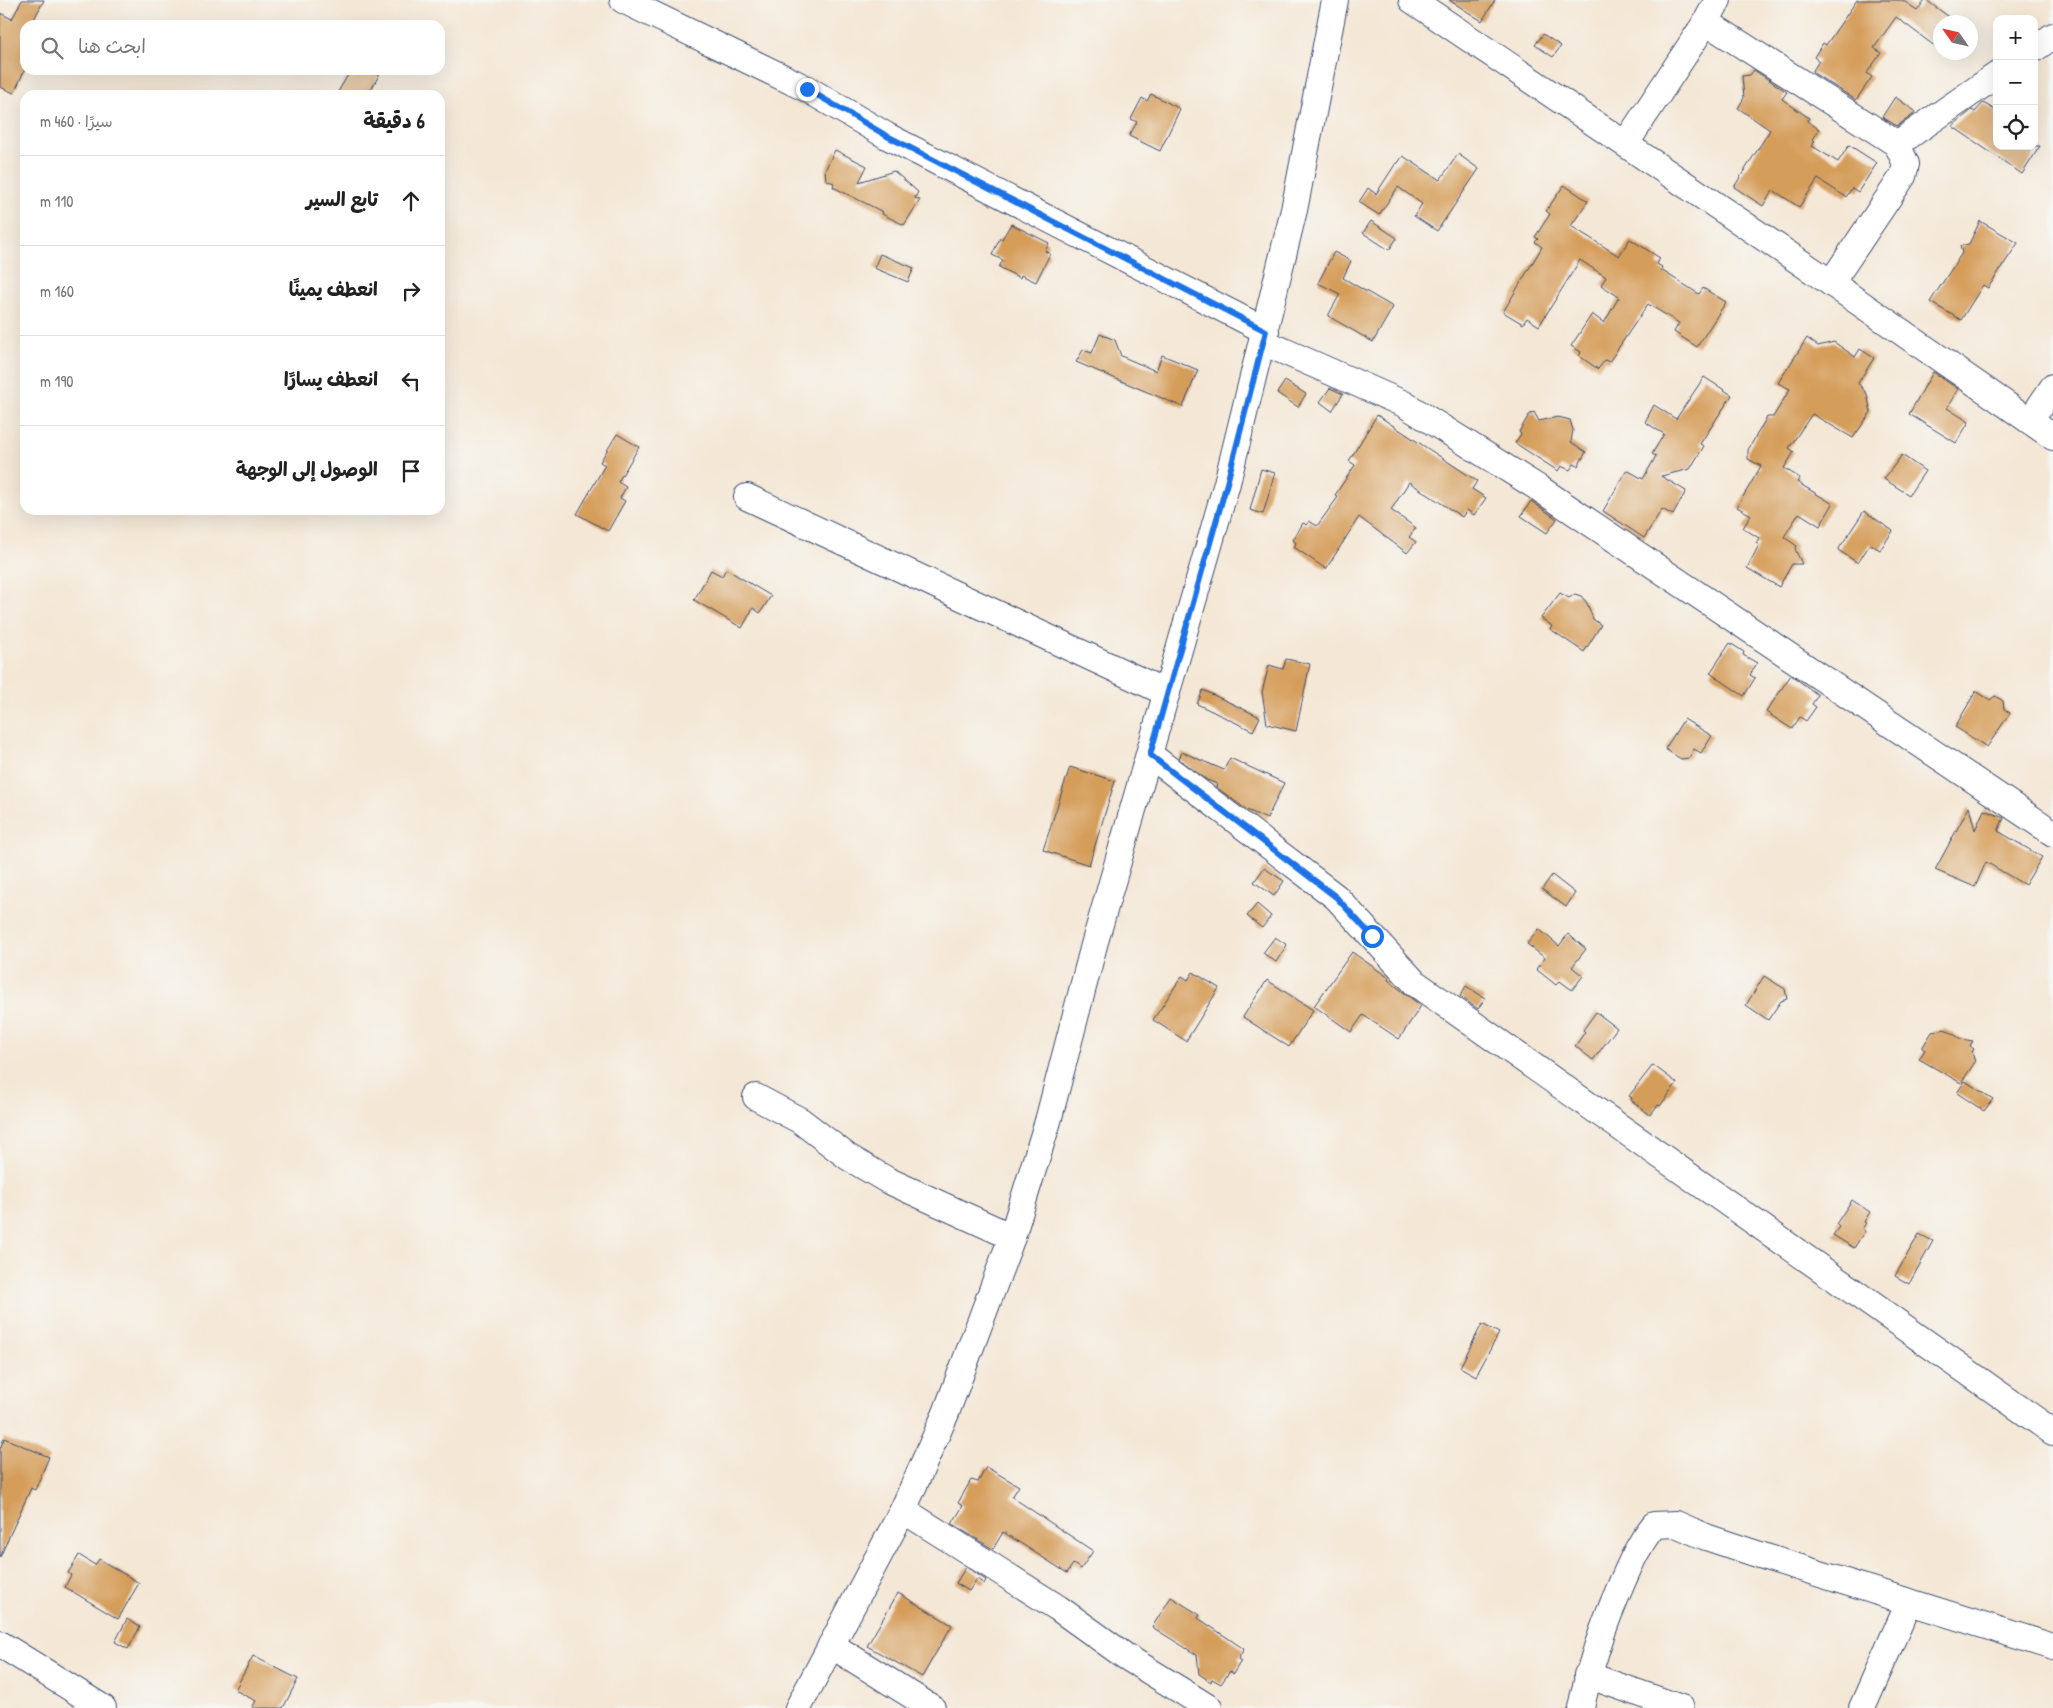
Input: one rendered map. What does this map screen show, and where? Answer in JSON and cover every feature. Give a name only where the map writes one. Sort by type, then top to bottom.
[{"type":"street","points":[[624,0],[714,42],[807,89],[887,136],[1264,336],[1404,404],[1540,489],[2053,833]]},
{"type":"street","points":[[798,1708],[903,1510],[946,1413],[1012,1237],[1048,1121],[1094,945],[1227,483],[1294,210],[1335,0]]},
{"type":"street","points":[[1412,0],[1626,143],[2053,437]]},
{"type":"street","points":[[1626,143],[1712,11],[1897,144],[1906,164],[1902,176],[1831,283]]},
{"type":"street","points":[[2038,46],[2053,36]]},
{"type":"street","points":[[1897,144],[1993,78]]},
{"type":"street","points":[[2030,421],[2053,387]]},
{"type":"street","points":[[747,498],[1167,693]]},
{"type":"street","points":[[1150,755],[1336,897],[1415,983],[2053,1432]]},
{"type":"street","points":[[756,1097],[801,1121],[848,1157],[887,1180],[1012,1237]]},
{"type":"street","points":[[903,1510],[1058,1608],[1125,1656],[1209,1708]]},
{"type":"street","points":[[1581,1708],[1587,1675],[1602,1628],[1639,1544],[1654,1524],[1676,1524],[1706,1536],[2053,1647]]},
{"type":"street","points":[[1862,1708],[1909,1602]]},
{"type":"street","points":[[0,1644],[103,1708]]},
{"type":"street","points":[[831,1645],[932,1708]]},
{"type":"street","points":[[1587,1675],[1681,1708]]},
{"type":"building","points":[[22,0],[44,0],[34,20],[20,20],[20,75],[22,75],[14,93],[0,87],[0,13],[12,19]]},
{"type":"building","points":[[1449,0],[1495,0],[1482,21]]},
{"type":"building","points":[[1857,0],[1902,0],[1917,10],[1926,0],[1946,15],[1933,15],[1933,45],[1896,17],[1874,48],[1881,53],[1867,73],[1872,77],[1856,100],[1812,72],[1819,61],[1814,57],[1823,43],[1826,45]]},
{"type":"building","points":[[1543,34],[1561,46],[1553,57],[1535,45]]},
{"type":"building","points":[[1754,70],[1787,92],[1782,99],[1809,118],[1807,121],[1819,129],[1812,139],[1815,141],[1812,146],[1838,162],[1849,145],[1877,163],[1858,192],[1852,188],[1846,197],[1818,179],[1799,207],[1773,190],[1763,206],[1734,187],[1770,130],[1738,108],[1744,98],[1742,76],[1750,75]]},
{"type":"building","points":[[348,75],[379,75],[371,90],[339,90]]},
{"type":"building","points":[[1151,94],[1180,109],[1160,151],[1129,136],[1137,122],[1131,119],[1142,98],[1147,101]]},
{"type":"building","points":[[1895,97],[1915,111],[1913,115],[1897,126],[1882,117]]},
{"type":"building","points":[[1983,103],[1993,109],[1993,150],[2037,150],[2022,174],[1952,126],[1972,110],[1975,112]]},
{"type":"building","points":[[835,150],[867,166],[859,182],[894,171],[918,192],[915,198],[920,200],[904,225],[882,214],[883,212],[833,187],[834,183],[826,180],[825,170]]},
{"type":"building","points":[[1458,154],[1479,169],[1437,231],[1414,216],[1422,204],[1398,187],[1379,215],[1359,202],[1368,188],[1376,194],[1396,163],[1403,156],[1440,180]]},
{"type":"building","points":[[1564,185],[1588,201],[1571,226],[1619,256],[1630,239],[1660,258],[1657,264],[1662,267],[1661,270],[1699,294],[1703,288],[1726,302],[1697,347],[1674,332],[1679,323],[1648,304],[1609,362],[1605,360],[1598,369],[1579,356],[1581,352],[1571,346],[1592,314],[1604,323],[1619,297],[1601,285],[1606,277],[1580,260],[1539,326],[1527,318],[1523,324],[1503,312],[1542,247],[1535,242],[1538,239],[1535,237],[1550,214],[1546,211]]},
{"type":"building","points":[[1371,221],[1397,238],[1389,250],[1363,233]]},
{"type":"building","points":[[1980,221],[2018,243],[1988,288],[1983,285],[1961,320],[1930,302],[1962,253],[1960,246],[1969,244]]},
{"type":"building","points":[[1011,224],[1049,243],[1045,251],[1050,254],[1036,282],[1021,275],[1020,278],[999,267],[1003,260],[992,255],[1000,238],[1002,239]]},
{"type":"building","points":[[1334,252],[1351,261],[1343,278],[1393,307],[1373,342],[1328,316],[1340,294],[1318,283]]},
{"type":"building","points":[[880,254],[914,268],[908,282],[874,268]]},
{"type":"building","points":[[1100,334],[1115,340],[1121,356],[1156,371],[1162,355],[1198,370],[1183,407],[1076,362],[1083,350],[1092,353]]},
{"type":"building","points":[[1807,338],[1818,346],[1834,342],[1855,357],[1860,349],[1874,358],[1858,383],[1867,394],[1871,412],[1853,438],[1812,414],[1789,448],[1794,452],[1784,468],[1800,478],[1797,482],[1833,504],[1820,526],[1799,513],[1784,537],[1797,546],[1795,549],[1802,564],[1792,564],[1779,587],[1747,568],[1759,545],[1756,543],[1759,538],[1743,528],[1751,515],[1737,507],[1761,466],[1748,459],[1748,450],[1767,417],[1773,417],[1790,389],[1778,383]]},
{"type":"building","points":[[1933,372],[1958,389],[1947,408],[1969,422],[1956,443],[1909,414]]},
{"type":"building","points":[[1704,377],[1732,395],[1700,444],[1704,446],[1690,469],[1661,476],[1686,491],[1673,515],[1662,509],[1644,538],[1603,511],[1627,470],[1643,479],[1656,456],[1652,454],[1664,434],[1645,422],[1654,405],[1676,419]]},
{"type":"building","points":[[1285,381],[1306,394],[1298,407],[1277,393]]},
{"type":"building","points":[[1330,388],[1343,394],[1332,411],[1320,402]]},
{"type":"building","points":[[1534,412],[1539,421],[1558,417],[1570,420],[1573,430],[1571,442],[1586,452],[1578,466],[1574,464],[1570,470],[1561,466],[1558,471],[1515,443],[1529,415]]},
{"type":"building","points":[[1377,415],[1477,481],[1472,489],[1486,498],[1474,515],[1467,510],[1462,517],[1409,482],[1391,510],[1416,528],[1409,537],[1416,542],[1407,553],[1359,517],[1326,569],[1294,547],[1296,543],[1293,540],[1303,523],[1307,525],[1309,521],[1317,526],[1338,497],[1335,495],[1355,465],[1349,461]]},
{"type":"building","points":[[617,434],[639,447],[618,482],[626,487],[620,498],[625,501],[608,531],[577,514],[605,465],[600,462]]},
{"type":"building","points":[[1902,455],[1925,471],[1909,495],[1884,479]]},
{"type":"building","points":[[1261,469],[1275,473],[1263,514],[1250,510]]},
{"type":"building","points":[[1531,501],[1557,519],[1547,533],[1521,516]]},
{"type":"building","points":[[1864,511],[1893,531],[1880,550],[1870,544],[1858,563],[1838,550]]},
{"type":"building","points":[[726,569],[771,596],[760,613],[753,608],[742,628],[694,600],[711,570],[722,576]]},
{"type":"building","points":[[1560,593],[1569,598],[1575,594],[1581,596],[1587,603],[1593,619],[1601,625],[1584,652],[1550,629],[1552,626],[1541,618]]},
{"type":"building","points":[[1730,643],[1744,652],[1743,655],[1757,663],[1750,675],[1755,678],[1744,696],[1710,673]]},
{"type":"building","points":[[1286,659],[1310,664],[1296,731],[1267,724],[1262,692],[1269,665],[1283,669]]},
{"type":"building","points":[[1791,675],[1818,695],[1812,704],[1816,707],[1806,721],[1800,717],[1792,729],[1766,712]]},
{"type":"building","points":[[1203,690],[1260,717],[1253,731],[1197,704]]},
{"type":"building","points":[[1976,691],[1990,700],[1995,696],[2003,701],[2004,709],[2010,713],[1987,747],[1955,727]]},
{"type":"building","points":[[1684,719],[1712,736],[1701,753],[1694,749],[1689,758],[1681,759],[1665,749]]},
{"type":"building","points":[[1182,752],[1224,770],[1230,758],[1284,783],[1267,819],[1247,810],[1216,787],[1217,784],[1207,780],[1179,759]]},
{"type":"building","points":[[1070,767],[1115,781],[1089,865],[1043,850]]},
{"type":"building","points":[[1969,807],[1975,830],[1984,810],[2004,818],[1998,831],[2042,857],[2025,885],[1986,862],[1975,887],[1935,870]]},
{"type":"building","points":[[1264,868],[1284,881],[1274,896],[1254,882]]},
{"type":"building","points":[[1552,875],[1575,893],[1566,907],[1542,889]]},
{"type":"building","points":[[1257,904],[1271,916],[1262,928],[1247,916]]},
{"type":"building","points":[[1539,929],[1559,946],[1568,934],[1586,949],[1572,967],[1583,976],[1572,990],[1560,981],[1556,985],[1536,969],[1545,958],[1527,944]]},
{"type":"building","points":[[1275,937],[1287,945],[1276,962],[1263,953]]},
{"type":"building","points":[[1352,952],[1389,978],[1388,980],[1421,1006],[1399,1039],[1363,1015],[1351,1032],[1314,1006]]},
{"type":"building","points":[[1193,972],[1219,988],[1186,1041],[1153,1020],[1182,976],[1188,980]]},
{"type":"building","points":[[1764,976],[1785,989],[1787,999],[1781,1001],[1768,1020],[1746,1005]]},
{"type":"building","points":[[1267,980],[1313,1010],[1289,1047],[1243,1017]]},
{"type":"building","points":[[1466,986],[1485,998],[1478,1009],[1460,996]]},
{"type":"building","points":[[1596,1012],[1617,1028],[1593,1060],[1575,1046],[1585,1032],[1583,1030]]},
{"type":"building","points":[[1945,1029],[1961,1039],[1973,1041],[1970,1046],[1974,1049],[1972,1052],[1975,1062],[1961,1083],[1919,1059],[1925,1050],[1922,1048],[1932,1032]]},
{"type":"building","points":[[1653,1065],[1677,1083],[1660,1106],[1658,1105],[1650,1115],[1631,1100],[1632,1098],[1629,1096]]},
{"type":"building","points":[[1965,1081],[1993,1099],[1984,1111],[1957,1093]]},
{"type":"building","points":[[1852,1200],[1870,1212],[1862,1229],[1865,1231],[1854,1248],[1833,1235],[1839,1227],[1836,1224]]},
{"type":"building","points":[[1919,1234],[1933,1241],[1909,1284],[1895,1276]]},
{"type":"building","points":[[1482,1324],[1499,1333],[1476,1376],[1460,1367]]},
{"type":"building","points":[[4,1438],[49,1457],[35,1490],[31,1488],[0,1557],[0,1449]]},
{"type":"building","points":[[986,1467],[1019,1486],[1012,1497],[1093,1551],[1081,1569],[1073,1564],[1067,1573],[1003,1532],[993,1549],[952,1524],[963,1506],[958,1503],[971,1480],[978,1482]]},
{"type":"building","points":[[79,1555],[95,1565],[99,1559],[139,1583],[118,1619],[65,1587],[71,1575],[68,1573]]},
{"type":"building","points":[[966,1567],[986,1580],[984,1584],[977,1579],[969,1591],[956,1583]]},
{"type":"building","points":[[898,1593],[952,1625],[922,1677],[867,1646]]},
{"type":"building","points":[[1171,1597],[1200,1615],[1198,1618],[1244,1649],[1238,1659],[1241,1661],[1233,1674],[1230,1671],[1221,1684],[1212,1679],[1211,1682],[1199,1674],[1197,1655],[1152,1627]]},
{"type":"building","points":[[127,1619],[140,1627],[128,1649],[115,1642]]},
{"type":"building","points":[[253,1656],[298,1679],[283,1708],[252,1708],[256,1701],[235,1690]]},
{"type":"route","points":[[807,89],[887,136],[1266,331],[1227,483],[1194,593],[1150,755],[1336,897],[1372,936]]}]
